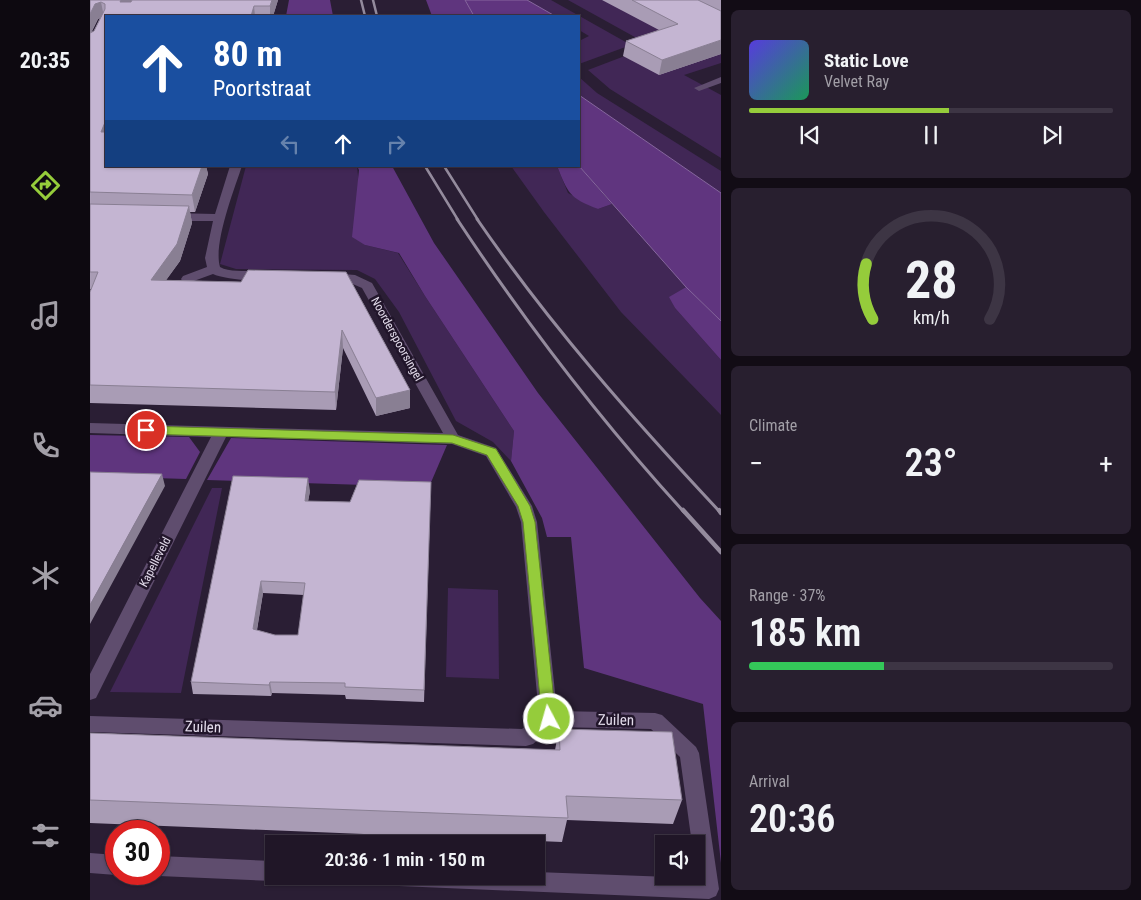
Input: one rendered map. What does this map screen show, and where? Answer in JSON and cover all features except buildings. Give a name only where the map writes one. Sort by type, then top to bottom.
[{"type":"street","points":[[699,88],[721,80]]},
{"type":"street","points":[[236,167],[220,218],[211,258],[214,269],[225,275],[283,276]]},
{"type":"street","points":[[160,216],[220,218]]},
{"type":"street","points":[[187,280],[214,269]]},
{"type":"street","name":"Noorderspoorsingel","points":[[322,277],[351,278],[367,286],[453,439]]},
{"type":"street","points":[[90,428],[453,439],[492,452],[524,506],[529,522],[549,719]]},
{"type":"street","name":"Kapelleveld","points":[[90,692],[221,432]]},
{"type":"street","name":"Zuilen","points":[[90,724],[526,738],[549,719],[655,721],[690,753],[709,889],[545,882]]},
{"type":"street","points":[[90,864],[105,864]]},
{"type":"street","points":[[170,866],[265,871]]},
{"type":"shaded area","points":[[289,0],[330,0],[333,15],[286,15]]},
{"type":"shaded area","points":[[426,0],[465,0],[473,15],[432,15]]},
{"type":"shaded area","points":[[465,0],[527,0],[553,15],[473,15]]},
{"type":"shaded area","points":[[527,0],[551,0],[578,15],[553,15]]},
{"type":"shaded area","points":[[568,0],[658,0],[721,33],[721,63],[684,75],[721,95],[721,158],[610,89],[588,70],[651,46]]},
{"type":"shaded area","points":[[580,16],[631,45],[580,64],[580,40],[589,36],[580,31]]},
{"type":"shaded area","points":[[580,78],[597,93],[721,171],[721,193],[580,96]]},
{"type":"shaded area","points":[[580,96],[721,193],[721,321],[686,287],[580,167]]},
{"type":"shaded area","points":[[246,167],[357,167],[365,245],[398,253],[514,431],[511,461],[493,442],[456,421],[399,312],[375,279],[357,270],[236,269],[220,264]]},
{"type":"shaded area","points":[[358,167],[393,167],[434,243],[538,393],[700,598],[721,621],[721,863],[703,704],[584,668],[571,537],[547,537],[542,518],[511,461],[514,431],[399,253],[365,245],[352,237],[359,170]]},
{"type":"shaded area","points":[[512,167],[557,167],[568,193],[598,209],[612,204],[686,287],[670,297],[675,308],[721,360],[721,415],[621,312]]},
{"type":"shaded area","points":[[557,167],[580,167],[612,204],[598,209],[575,198],[564,183]]},
{"type":"shaded area","points":[[686,287],[721,321],[721,360],[675,308],[669,297]]},
{"type":"shaded area","points":[[90,435],[189,437],[200,452],[186,479],[90,476]]},
{"type":"shaded area","points":[[231,438],[447,445],[429,487],[207,480]]},
{"type":"shaded area","points":[[212,488],[222,488],[181,693],[110,692]]},
{"type":"shaded area","points":[[448,588],[498,590],[499,679],[446,677]]},
{"type":"railway","points":[[361,0],[365,15]]},
{"type":"railway","points":[[373,0],[377,15]]},
{"type":"railway","points":[[426,167],[458,220]]},
{"type":"railway","points":[[445,167],[478,220]]},
{"type":"railway","points":[[457,219],[509,295],[564,370],[684,512]]},
{"type":"railway","points":[[477,219],[533,296],[593,370],[655,442],[720,512]]},
{"type":"railway","points":[[683,510],[721,552]]},
{"type":"route","points":[[146,430],[453,439],[492,452],[524,506],[529,522],[549,719]]}]
